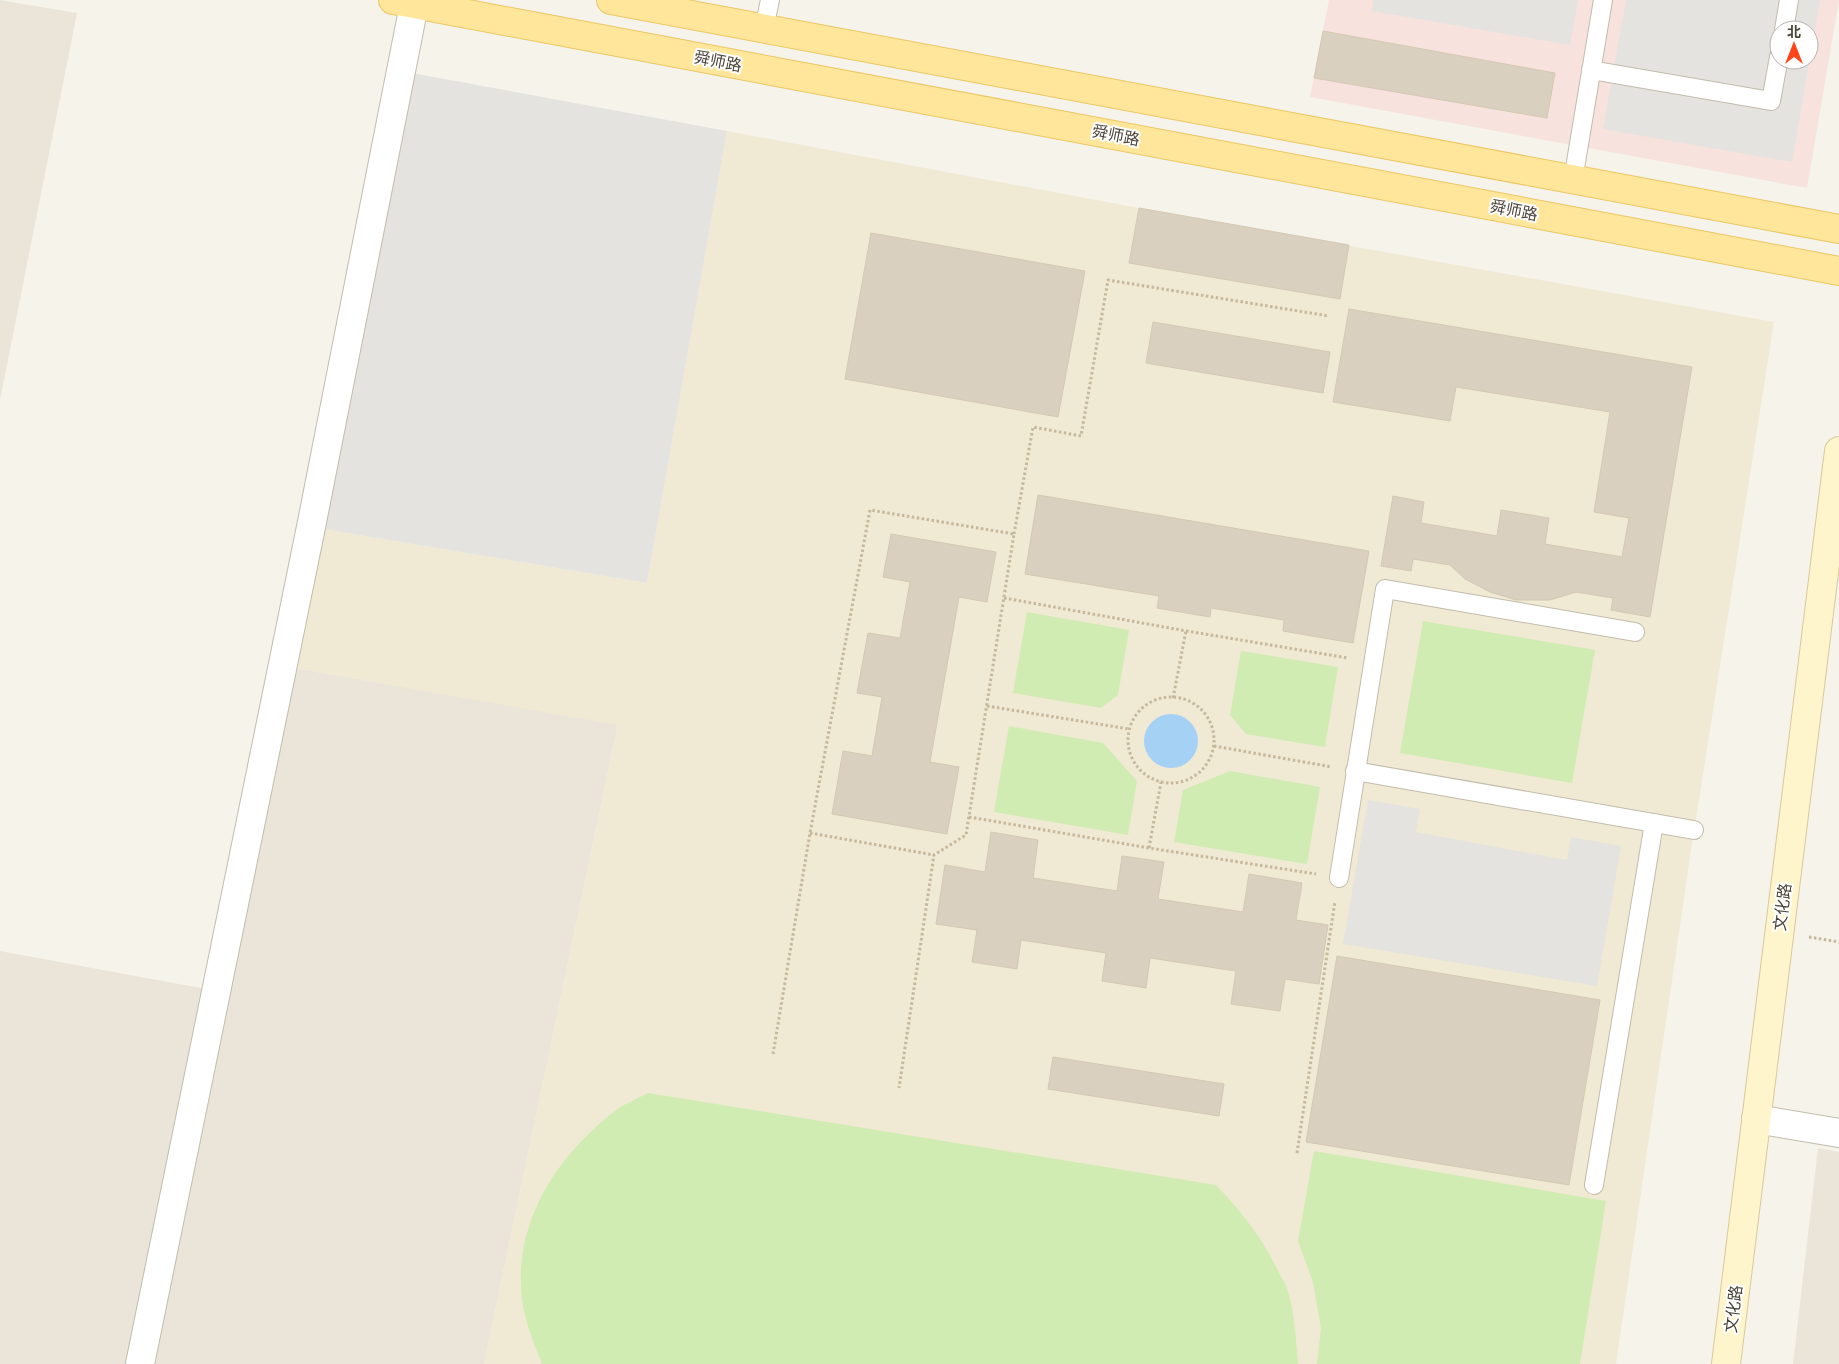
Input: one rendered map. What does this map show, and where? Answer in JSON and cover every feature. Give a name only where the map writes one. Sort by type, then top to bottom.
[{"type":"main road","points":[[611,0],[1839,229]]},
{"type":"main road","name":"舜师路","points":[[407,1],[1839,271]]},
{"type":"main road","name":"文化路","points":[[1726,1364],[1756,1119],[1832,547],[1839,451]]},
{"type":"street","points":[[140,1364],[311,528],[407,1]]},
{"type":"street","points":[[1756,1119],[1839,1133]]},
{"type":"lane","points":[[764,29],[770,0]]},
{"type":"lane","points":[[1573,180],[1603,0]]},
{"type":"lane","points":[[1786,20],[1789,0]]},
{"type":"lane","points":[[1591,70],[1771,101],[1777,70]]},
{"type":"lane","points":[[1339,878],[1385,589],[1635,632]]},
{"type":"lane","points":[[1355,771],[1694,830]]},
{"type":"lane","points":[[1594,1185],[1654,823]]},
{"type":"path","points":[[810,833],[934,855],[966,835],[1033,427],[1081,436],[1108,280],[1329,316]]},
{"type":"path","points":[[773,1054],[810,833],[870,510],[1014,534]]},
{"type":"path","points":[[1004,598],[1373,662]]},
{"type":"path","points":[[1173,698],[1186,631]]},
{"type":"path","points":[[1158,698],[1173,698],[1186,700],[1198,706],[1208,716],[1213,729],[1214,746],[1212,756],[1205,768],[1194,777],[1181,783],[1161,782],[1152,779],[1140,770],[1132,758],[1128,744],[1130,729],[1136,715],[1158,698]]},
{"type":"path","points":[[988,706],[1130,729]]},
{"type":"path","points":[[1214,746],[1355,771]]},
{"type":"path","points":[[1149,848],[1161,782]]},
{"type":"path","points":[[969,817],[1339,878],[1297,1153]]},
{"type":"path","points":[[899,1088],[934,855]]},
{"type":"shaded area","points":[[0,0],[77,13],[0,400]]},
{"type":"shaded area","points":[[1329,0],[1839,0],[1807,188],[1310,97]]},
{"type":"shaded area","points":[[1373,0],[1578,0],[1570,45],[1372,11]]},
{"type":"shaded area","points":[[1626,0],[1820,0],[1817,20],[1769,20],[1769,70],[1808,70],[1792,162],[1603,129]]},
{"type":"shaded area","points":[[401,71],[727,131],[647,583],[311,527]]},
{"type":"shaded area","points":[[727,131],[1139,208],[1774,322],[1690,857],[1616,1364],[484,1364],[618,725],[282,666],[311,527],[647,583]]},
{"type":"shaded area","points":[[282,666],[618,724],[484,1364],[0,1364],[0,951],[217,991]]},
{"type":"shaded area","points":[[1368,800],[1420,809],[1416,832],[1567,860],[1571,837],[1621,846],[1597,986],[1343,944]]},
{"type":"shaded area","points":[[1818,1148],[1839,1152],[1839,1364],[1793,1364]]},
{"type":"green space","points":[[1027,612],[1129,630],[1118,695],[1101,708],[1013,693]]},
{"type":"green space","points":[[1423,621],[1595,650],[1572,783],[1400,753]]},
{"type":"green space","points":[[1241,651],[1338,667],[1325,747],[1246,734],[1230,715]]},
{"type":"green space","points":[[1009,726],[1103,743],[1137,781],[1128,835],[994,812]]},
{"type":"green space","points":[[1230,771],[1320,787],[1307,864],[1174,842],[1183,790]]},
{"type":"green space","points":[[648,1093],[1216,1185],[1235,1206],[1259,1238],[1286,1286],[1293,1312],[1298,1364],[542,1364],[525,1317],[521,1287],[526,1235],[535,1211],[546,1188],[560,1166],[595,1127],[615,1111]]},
{"type":"green space","points":[[1314,1151],[1606,1201],[1580,1364],[1317,1364],[1321,1328],[1313,1282],[1298,1241]]},
{"type":"water","points":[[1171,714],[1181,716],[1190,722],[1196,731],[1198,741],[1196,751],[1190,760],[1181,766],[1171,768],[1161,766],[1152,760],[1146,751],[1144,741],[1146,731],[1152,722],[1161,716]]},
{"type":"building","points":[[1323,31],[1555,73],[1547,118],[1314,78]]},
{"type":"building","points":[[1139,208],[1349,245],[1340,299],[1129,263]]},
{"type":"building","points":[[871,233],[1085,271],[1058,417],[845,379]]},
{"type":"building","points":[[1349,309],[1692,367],[1650,617],[1611,610],[1613,598],[1576,592],[1550,600],[1516,600],[1490,592],[1465,579],[1450,565],[1413,559],[1411,571],[1381,566],[1393,496],[1424,502],[1421,523],[1497,536],[1501,510],[1549,518],[1545,544],[1622,557],[1629,518],[1594,512],[1610,412],[1456,387],[1450,421],[1333,402]]},
{"type":"building","points":[[1153,322],[1330,352],[1323,393],[1146,363]]},
{"type":"building","points":[[1038,495],[1369,551],[1353,643],[1283,631],[1284,620],[1211,608],[1210,617],[1157,608],[1159,596],[1025,574]]},
{"type":"building","points":[[891,534],[996,552],[987,602],[959,597],[930,762],[959,767],[947,834],[832,814],[843,751],[872,756],[882,697],[857,693],[868,633],[900,638],[910,582],[883,577]]},
{"type":"building","points":[[991,832],[1038,840],[1033,878],[1117,891],[1122,856],[1164,862],[1158,899],[1243,912],[1249,874],[1302,883],[1296,920],[1328,925],[1319,984],[1285,979],[1280,1011],[1231,1004],[1236,971],[1150,958],[1146,988],[1102,981],[1106,953],[1021,940],[1017,969],[972,962],[977,930],[936,924],[945,865],[985,872]]},
{"type":"building","points":[[1337,956],[1600,1000],[1569,1185],[1306,1142]]},
{"type":"building","points":[[1053,1057],[1224,1084],[1219,1116],[1048,1089]]}]
